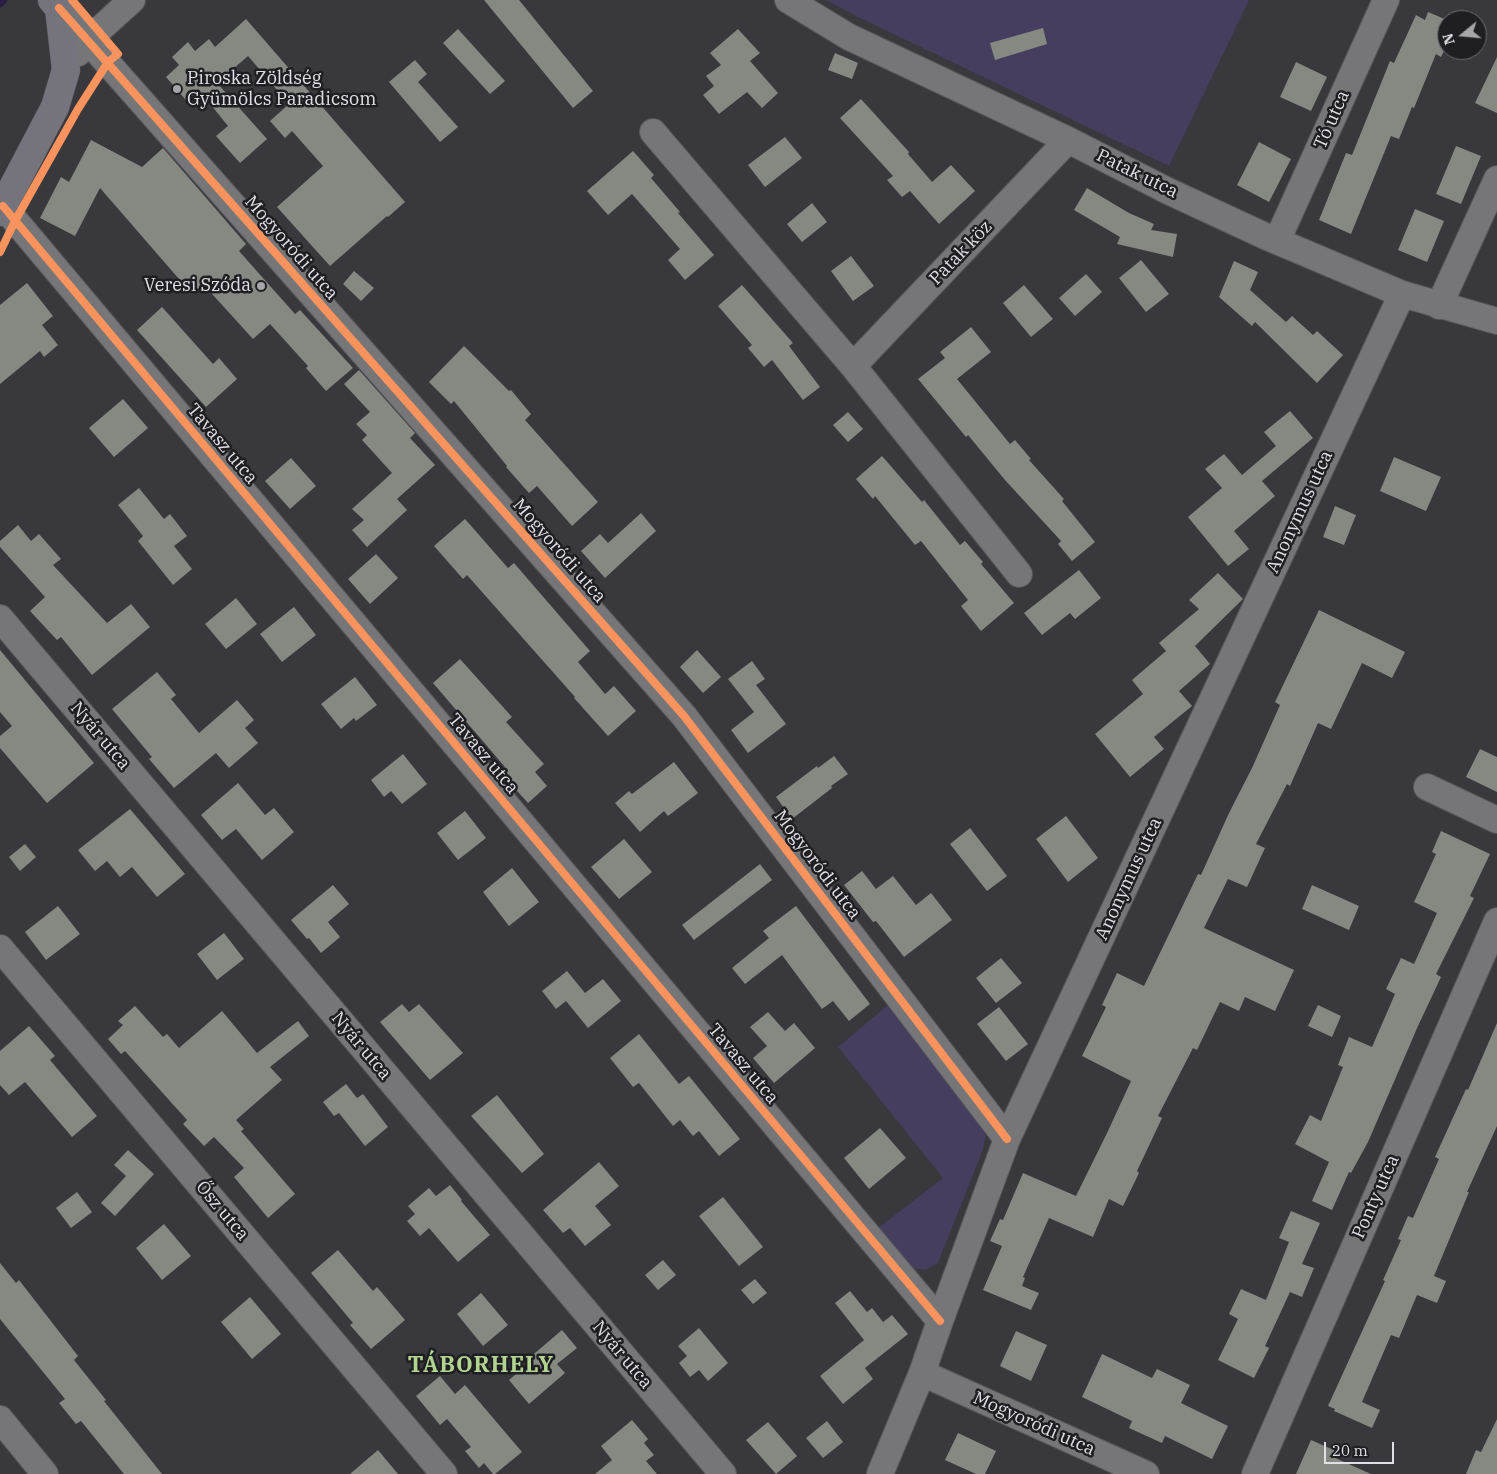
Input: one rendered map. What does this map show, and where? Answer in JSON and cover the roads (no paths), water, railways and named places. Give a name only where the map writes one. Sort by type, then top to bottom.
[{"type":"main road","points":[[1,209],[55,107],[66,70],[56,4]]},
{"type":"street","points":[[66,70],[88,40],[132,0]]},
{"type":"street","name":"Patak utca","points":[[788,0],[849,37],[1068,140],[1168,191],[1277,241],[1402,294],[1497,321]]},
{"type":"street","name":"Tó utca","points":[[1277,241],[1386,0]]},
{"type":"street","name":"Mogyoródi utca","points":[[56,4],[684,716],[1007,1139]]},
{"type":"street","points":[[653,132],[854,366],[1019,574]]},
{"type":"street","name":"Patak köz","points":[[854,366],[1068,140]]},
{"type":"street","points":[[1439,306],[1497,178]]},
{"type":"street","name":"Tavasz utca","points":[[1,209],[940,1321]]},
{"type":"street","name":"Anonymus utca","points":[[880,1474],[922,1373],[1007,1139],[1402,294]]},
{"type":"street","name":"Nyár utca","points":[[0,618],[722,1474]]},
{"type":"street","points":[[1427,787],[1497,820]]},
{"type":"street","name":"Ponty utca","points":[[1255,1474],[1497,921]]},
{"type":"street","name":"Ősz utca","points":[[0,948],[444,1474]]},
{"type":"street","name":"Mogyoródi utca","points":[[922,1373],[1146,1474]]},
{"type":"street","points":[[0,1419],[46,1474]]},
{"type":"waterway","points":[[0,4],[4,0]]},
{"type":"place","name":"Piroska Zöldség Gyümölcs Paradicsom","points":[[177,89]]},
{"type":"place","name":"Veresi Szóda","points":[[261,286]]},
{"type":"district","name":"TÁBORHELY","points":[[481,1366]]}]
